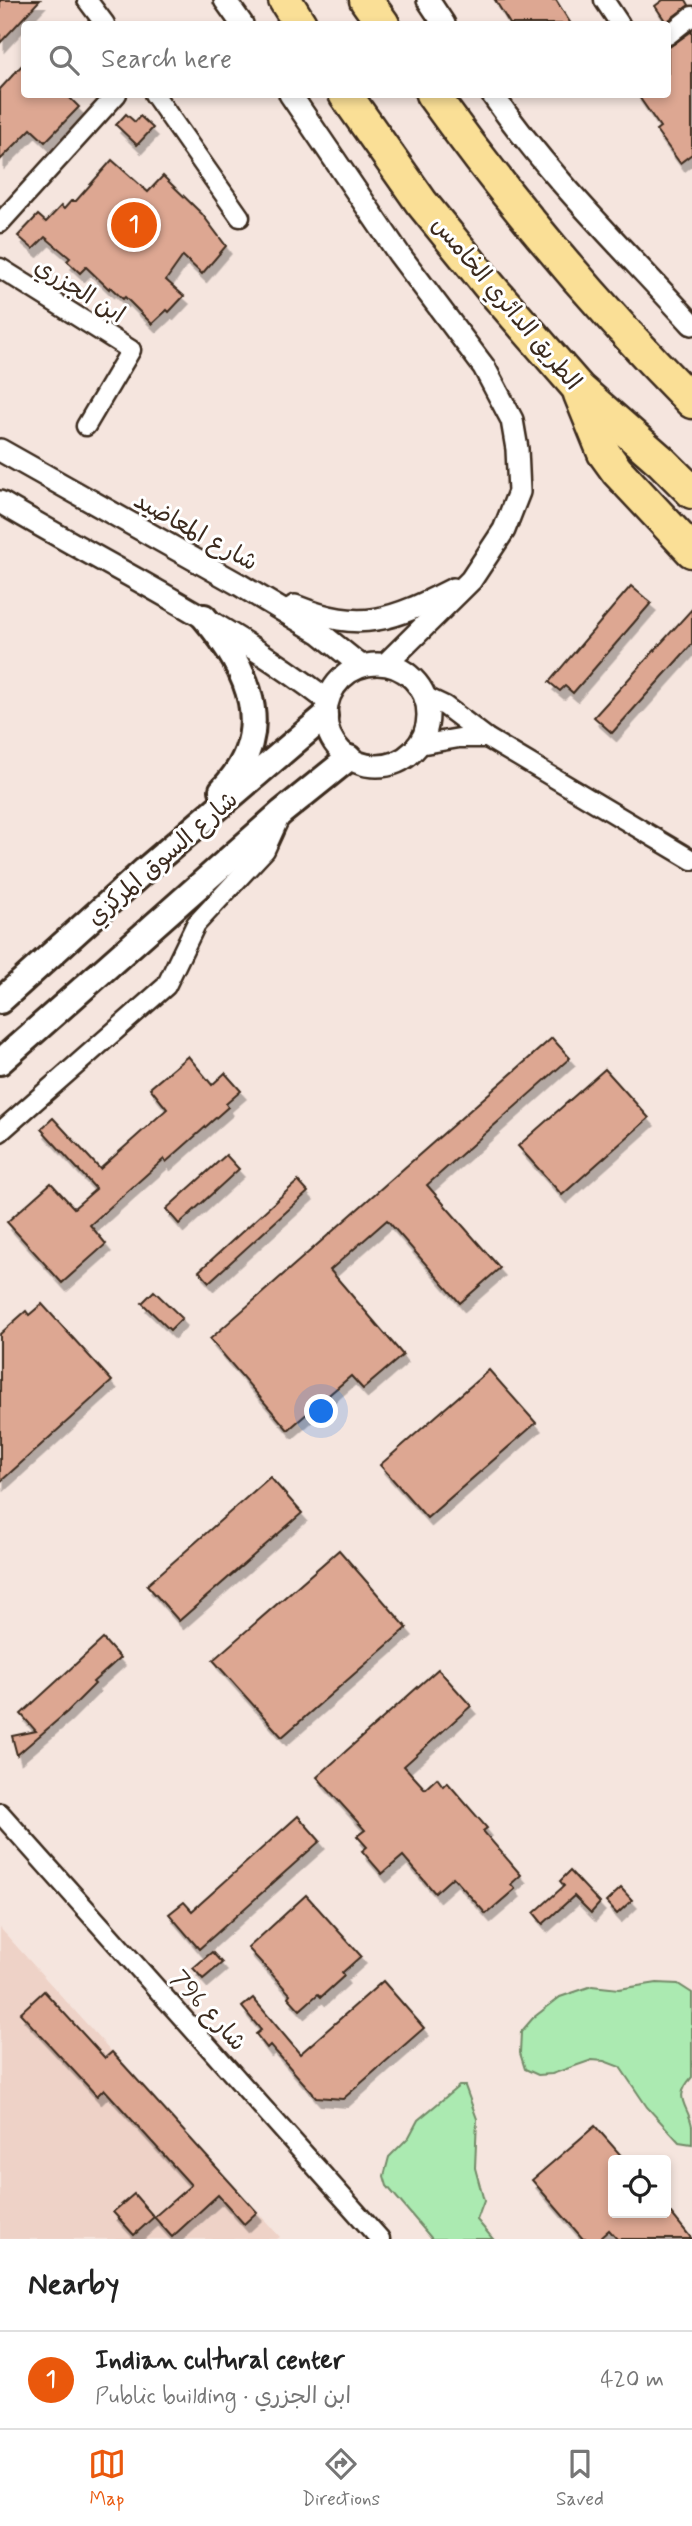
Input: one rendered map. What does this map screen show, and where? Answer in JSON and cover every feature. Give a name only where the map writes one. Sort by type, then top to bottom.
[{"type":"highway","points":[[285,0],[298,21]]},
{"type":"highway","points":[[366,0],[381,21]]},
{"type":"highway","name":"الطريق الدائري الخامس","points":[[348,98],[421,202],[579,389],[692,492]]},
{"type":"highway","points":[[435,98],[473,151],[552,250],[614,321],[692,402]]},
{"type":"highway","points":[[579,389],[594,433],[610,462],[692,551]]},
{"type":"main road","points":[[145,870],[237,774],[253,737],[250,698],[240,668],[204,617]]},
{"type":"main road","name":"شارع السوق المركزي","points":[[0,1002],[326,708]]},
{"type":"main road","name":"شارع السوق المركزي","points":[[0,1062],[282,812],[349,758]]},
{"type":"street","points":[[87,0],[102,21]]},
{"type":"street","points":[[225,0],[240,21]]},
{"type":"street","points":[[428,0],[442,21]]},
{"type":"street","points":[[604,0],[618,21]]},
{"type":"street","points":[[671,32],[692,16]]},
{"type":"street","points":[[0,223],[113,98]]},
{"type":"street","points":[[157,98],[240,217]]},
{"type":"street","points":[[292,98],[399,254],[484,367],[512,420],[517,449],[519,492],[504,530],[471,580],[386,664]]},
{"type":"street","points":[[495,98],[593,220],[689,317]]},
{"type":"street","name":"ابن الجزري","points":[[0,268],[131,350],[86,426]]},
{"type":"street","name":"شارع المعاضيد","points":[[0,450],[240,585],[320,633],[362,666]]},
{"type":"street","points":[[0,502],[266,655],[326,708]]},
{"type":"street","points":[[240,585],[322,616],[364,622],[407,612],[471,580]]},
{"type":"street","points":[[386,664],[403,670],[417,681],[426,697],[429,713],[427,730],[419,745],[408,756],[394,763],[371,765],[349,758],[332,740],[326,708],[340,678],[362,666],[386,664]]},
{"type":"street","points":[[426,697],[446,706],[487,738],[692,860]]},
{"type":"street","points":[[419,745],[459,738],[487,738]]},
{"type":"street","name":"شارع السوق المركزي","points":[[0,1132],[166,986],[196,924],[265,850],[282,812]]},
{"type":"street","name":"شارع 796","points":[[0,1813],[380,2239]]},
{"type":"shaded area","points":[[0,1928],[280,2237],[0,2239]]},
{"type":"green space","points":[[657,1983],[678,1984],[692,1993],[692,2077],[682,2096],[692,2126],[692,2144],[679,2142],[647,2107],[620,2067],[592,2060],[552,2074],[538,2075],[525,2069],[520,2053],[521,2032],[533,2018],[560,1997],[592,1986],[619,1989]]},
{"type":"green space","points":[[459,2086],[465,2086],[477,2119],[475,2168],[484,2201],[477,2220],[493,2239],[432,2239],[387,2186],[384,2176],[389,2157],[409,2137],[418,2120]]},
{"type":"building","points":[[0,0],[40,0],[0,43]]},
{"type":"building","points":[[495,0],[556,0],[569,21],[508,21]]},
{"type":"building","points":[[663,0],[686,0],[689,5],[667,21],[655,6]]},
{"type":"building","points":[[692,31],[692,154],[680,163],[656,130],[660,127],[640,98],[671,98],[671,46]]},
{"type":"building","points":[[21,66],[21,98],[70,98],[79,107],[45,142],[31,129],[0,160],[0,89]]},
{"type":"building","points":[[126,114],[135,122],[140,116],[153,128],[137,145],[116,125]]},
{"type":"building","points":[[112,160],[148,192],[163,176],[202,214],[226,246],[202,274],[183,256],[166,280],[184,296],[169,312],[167,310],[152,324],[125,297],[123,299],[110,287],[109,289],[86,267],[80,273],[67,261],[70,258],[45,237],[33,249],[18,236],[38,215],[46,222],[61,206],[64,209],[71,201],[76,201]]},
{"type":"building","points":[[631,586],[651,603],[573,693],[565,686],[560,691],[549,682]]},
{"type":"building","points":[[692,609],[692,644],[612,733],[594,717]]},
{"type":"building","points":[[552,1038],[570,1058],[427,1185],[500,1268],[460,1303],[387,1220],[330,1270],[403,1355],[363,1389],[351,1376],[288,1430],[210,1339]]},
{"type":"building","points":[[188,1056],[212,1085],[225,1073],[241,1091],[226,1104],[228,1107],[90,1225],[106,1244],[62,1283],[7,1222],[51,1183],[74,1208],[96,1189],[41,1129],[53,1118],[100,1169],[167,1109],[150,1088]]},
{"type":"building","points":[[605,1069],[649,1118],[562,1195],[518,1146]]},
{"type":"building","points":[[226,1155],[239,1169],[179,1224],[166,1209]]},
{"type":"building","points":[[298,1181],[308,1192],[209,1282],[199,1271]]},
{"type":"building","points":[[154,1291],[182,1318],[170,1330],[142,1303]]},
{"type":"building","points":[[42,1304],[112,1381],[0,1482],[0,1334],[26,1311],[29,1315]]},
{"type":"building","points":[[489,1370],[536,1423],[427,1518],[380,1465]]},
{"type":"building","points":[[270,1477],[302,1513],[179,1621],[147,1585]]},
{"type":"building","points":[[339,1550],[407,1628],[282,1737],[213,1660]]},
{"type":"building","points":[[103,1639],[120,1658],[93,1682],[95,1684],[67,1712],[17,1755],[12,1736],[36,1731],[21,1714]]},
{"type":"building","points":[[438,1669],[471,1706],[404,1766],[425,1789],[437,1778],[443,1786],[447,1782],[487,1828],[483,1831],[521,1875],[511,1884],[515,1889],[486,1914],[453,1877],[435,1893],[403,1856],[382,1874],[362,1851],[367,1847],[357,1836],[365,1830],[317,1777]]},
{"type":"building","points":[[298,1816],[320,1841],[199,1949],[169,1914],[184,1902],[192,1911]]},
{"type":"building","points":[[570,1871],[600,1903],[591,1913],[574,1896],[543,1924],[534,1913],[564,1886],[560,1881]]},
{"type":"building","points":[[621,1888],[632,1900],[617,1914],[606,1902]]},
{"type":"building","points":[[306,1895],[361,1956],[321,1997],[318,1994],[300,2010],[288,1997],[290,1994],[248,1948]]},
{"type":"building","points":[[212,1952],[222,1963],[203,1979],[193,1968]]},
{"type":"building","points":[[383,1981],[424,2028],[343,2099],[316,2097],[270,2045],[267,2048],[256,2034],[261,2030],[242,2007],[253,1998],[300,2054]]},
{"type":"building","points":[[44,1991],[105,2058],[112,2052],[257,2212],[244,2224],[218,2195],[172,2237],[154,2217],[191,2185],[104,2089],[97,2096],[20,2013]]},
{"type":"building","points":[[595,2126],[621,2155],[608,2155],[608,2218],[671,2218],[671,2213],[692,2239],[617,2239],[609,2230],[599,2239],[583,2239],[532,2180]]},
{"type":"building","points":[[134,2194],[154,2217],[134,2235],[113,2212]]},
{"type":"place","name":"Indian cultural center","points":[[134,225]]}]
